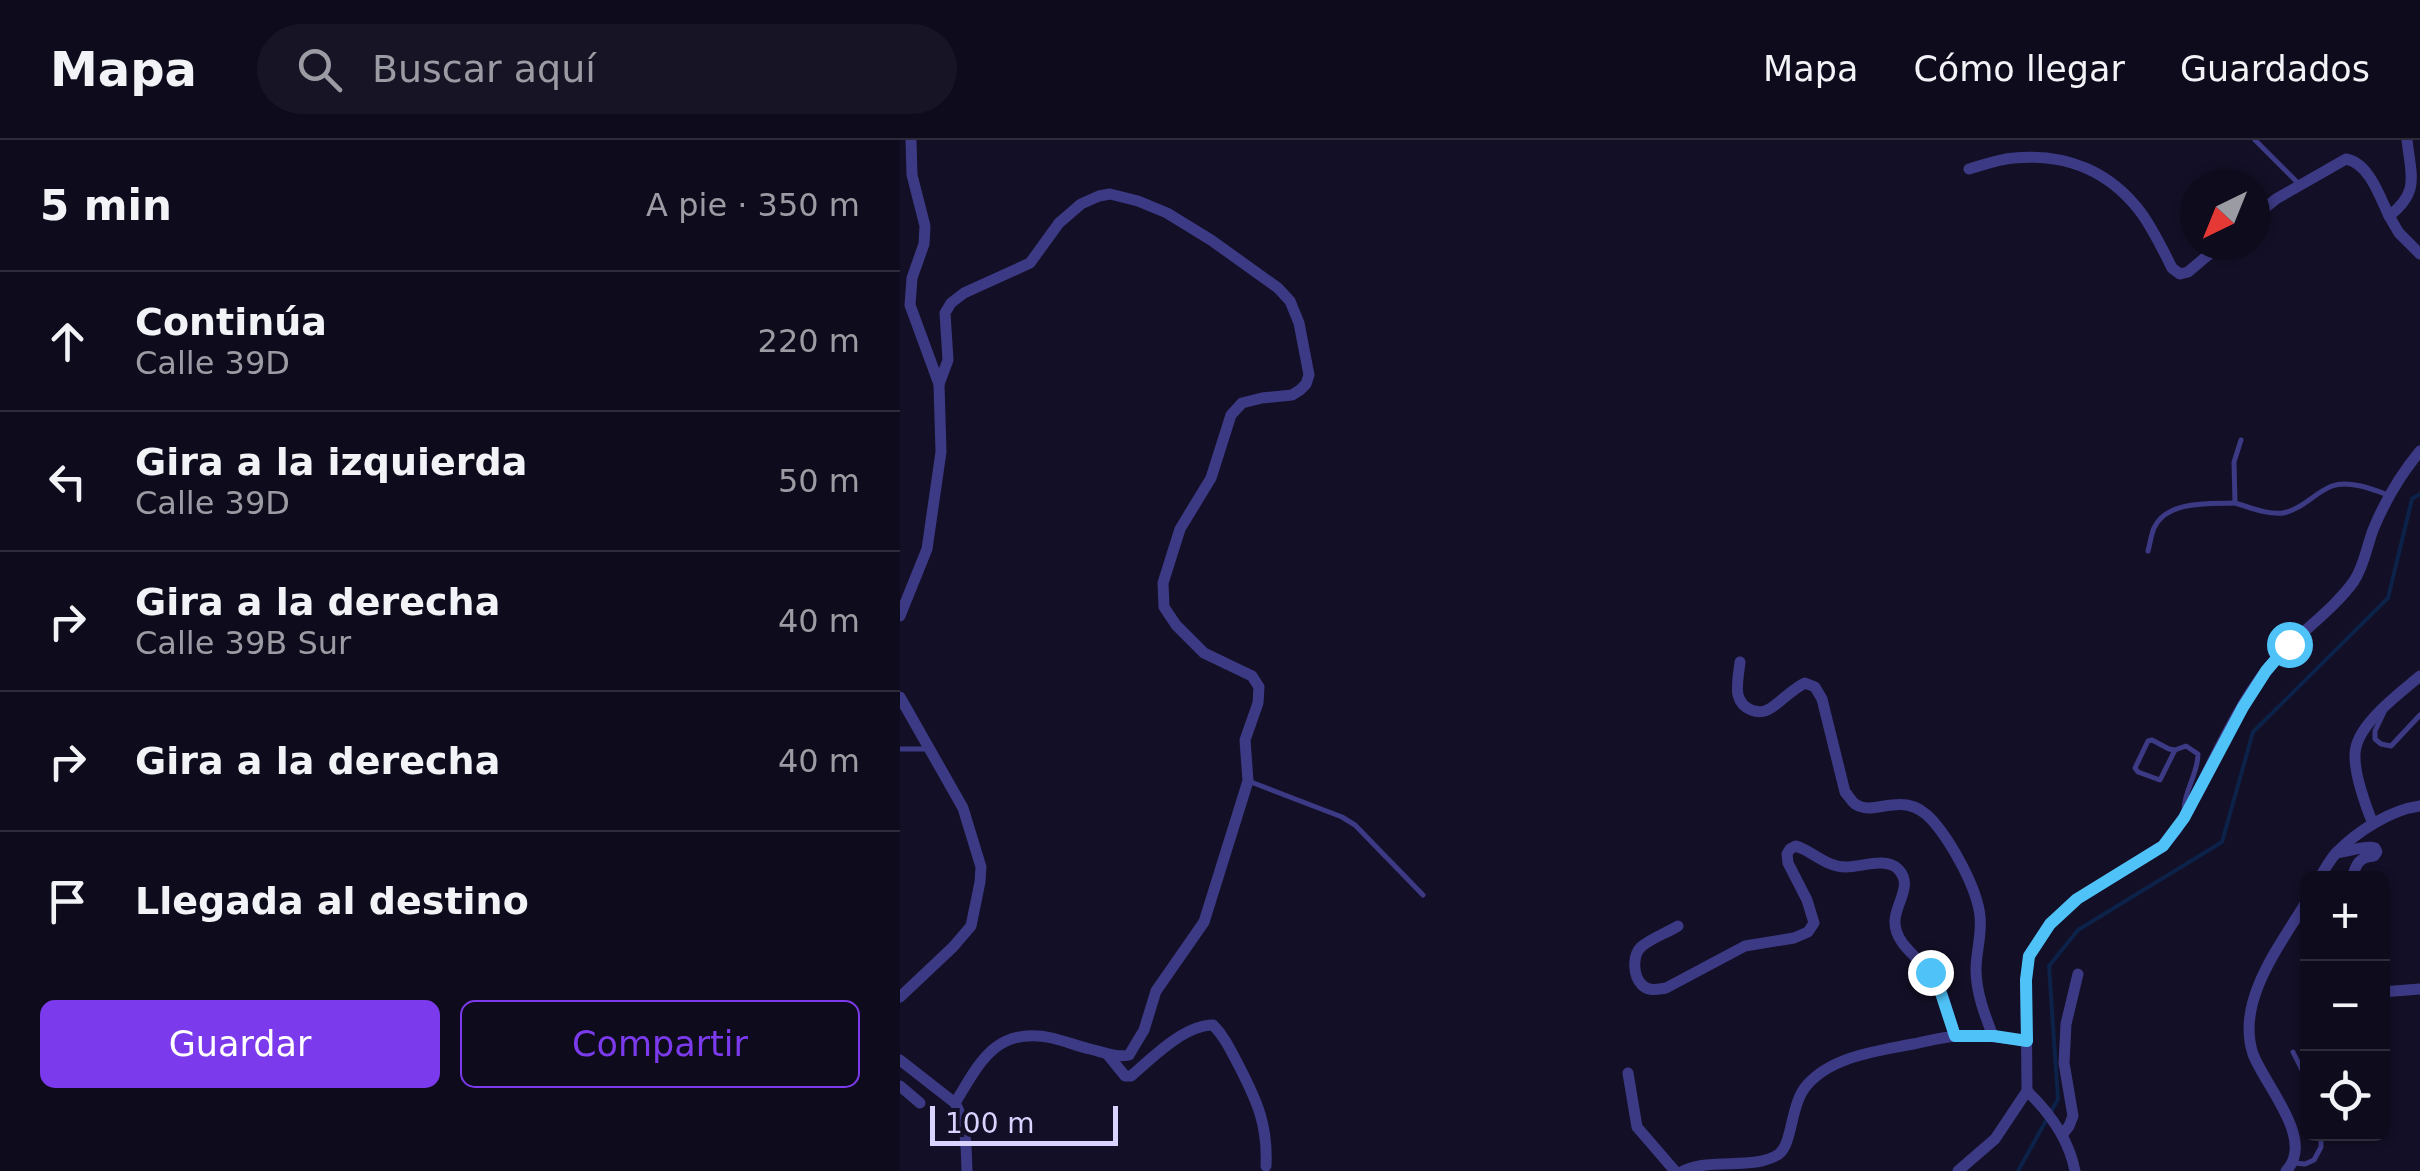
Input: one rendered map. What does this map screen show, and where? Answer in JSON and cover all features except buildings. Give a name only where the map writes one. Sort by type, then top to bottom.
[{"type":"street","points":[[900,616],[926,550],[941,452],[939,384],[910,306],[912,278],[926,226],[912,175],[911,140]]},
{"type":"street","points":[[2390,216],[2406,203],[2412,192],[2407,140]]},
{"type":"street","points":[[1969,169],[2012,158],[2046,158],[2100,173],[2122,190],[2144,216],[2172,268],[2180,274],[2188,272],[2202,260]]},
{"type":"street","points":[[2270,204],[2346,159],[2355,161],[2375,186],[2398,233],[2420,254]]},
{"type":"street","points":[[939,384],[948,360],[946,312],[951,302],[1030,264],[1059,223],[1081,204],[1110,194],[1166,213],[1263,276],[1290,301],[1308,375],[1306,384],[1292,395],[1242,403],[1231,414],[1211,478],[1180,529],[1163,582],[1164,607],[1176,624],[1204,653],[1252,676],[1259,687],[1258,703],[1245,740],[1248,781],[1204,922],[1156,992],[1138,1045],[1129,1055],[1120,1057],[1046,1037],[1013,1038],[1000,1042],[980,1062],[955,1103]]},
{"type":"street","points":[[1958,1171],[1995,1138],[2028,1091],[2029,956],[2050,924],[2077,899],[2163,846],[2184,818],[2266,671],[2357,577],[2390,496],[2420,451]]},
{"type":"street","points":[[1740,662],[1738,694],[1744,706],[1756,712],[1768,711],[1793,689],[1805,684],[1816,686],[1845,792],[1856,805],[1914,806],[1932,819],[1945,838],[1966,872],[1980,912],[1981,941],[1976,968],[1994,1036]]},
{"type":"street","points":[[2374,824],[2362,796],[2354,750],[2361,733],[2420,676]]},
{"type":"street","points":[[900,697],[963,808],[981,867],[971,926],[900,997]]},
{"type":"street","points":[[2324,871],[2336,853],[2374,824],[2420,806]]},
{"type":"street","points":[[1678,926],[1640,948],[1634,958],[1642,986],[1652,990],[1666,988],[1745,946],[1808,932],[1814,923],[1788,863],[1790,849],[1796,846],[1831,865],[1844,867],[1886,863],[1896,867],[1904,878],[1905,889],[1894,919],[1897,934],[1935,981],[1955,1036]]},
{"type":"street","points":[[2336,853],[2375,848],[2374,856],[2363,857],[2354,871]]},
{"type":"street","points":[[2290,1167],[2296,1144],[2253,1054],[2249,1030],[2262,978],[2300,913]]},
{"type":"street","points":[[2059,1131],[2069,1126],[2072,1116],[2064,1063],[2066,1024],[2078,974]]},
{"type":"street","points":[[2390,991],[2420,988]]},
{"type":"street","points":[[1107,1054],[1125,1076],[1131,1076],[1161,1049],[1200,1027],[1213,1025],[1224,1037],[1261,1112],[1266,1166]]},
{"type":"street","points":[[1684,1171],[1707,1164],[1744,1166],[1776,1157],[1786,1146],[1799,1096],[1809,1082],[1823,1071],[1866,1054],[1955,1036],[2027,1041]]},
{"type":"street","points":[[900,1060],[955,1103],[964,1124],[966,1171]]},
{"type":"street","points":[[1628,1073],[1637,1127],[1674,1171]]},
{"type":"street","points":[[900,1086],[920,1103]]},
{"type":"street","points":[[2028,1091],[2059,1131],[2075,1171]]},
{"type":"lane","points":[[2256,140],[2300,185]]},
{"type":"lane","points":[[2235,503],[2234,462],[2242,440]]},
{"type":"lane","points":[[2148,551],[2153,529],[2169,512],[2186,507],[2235,503],[2278,514],[2300,508],[2333,486],[2346,484],[2390,496]]},
{"type":"lane","points":[[2387,705],[2376,731],[2376,739],[2382,744],[2391,746],[2398,741],[2420,716]]},
{"type":"lane","points":[[2176,750],[2148,741],[2135,768],[2160,780],[2176,750],[2186,746],[2198,754],[2184,799],[2184,818]]},
{"type":"lane","points":[[900,749],[930,750]]},
{"type":"lane","points":[[1248,781],[1342,816],[1423,895]]},
{"type":"lane","points":[[2293,1052],[2300,1066]]},
{"type":"lane","points":[[2290,1167],[2314,1160],[2321,1141]]},
{"type":"waterway","points":[[2018,1171],[2058,1099],[2049,966],[2078,930],[2222,842],[2253,732],[2388,598],[2412,499],[2420,494]]},
{"type":"route","points":[[1930,972],[1955,1036],[2027,1041],[2029,956],[2050,924],[2077,899],[2163,846],[2184,818],[2243,707],[2289,644]]}]
